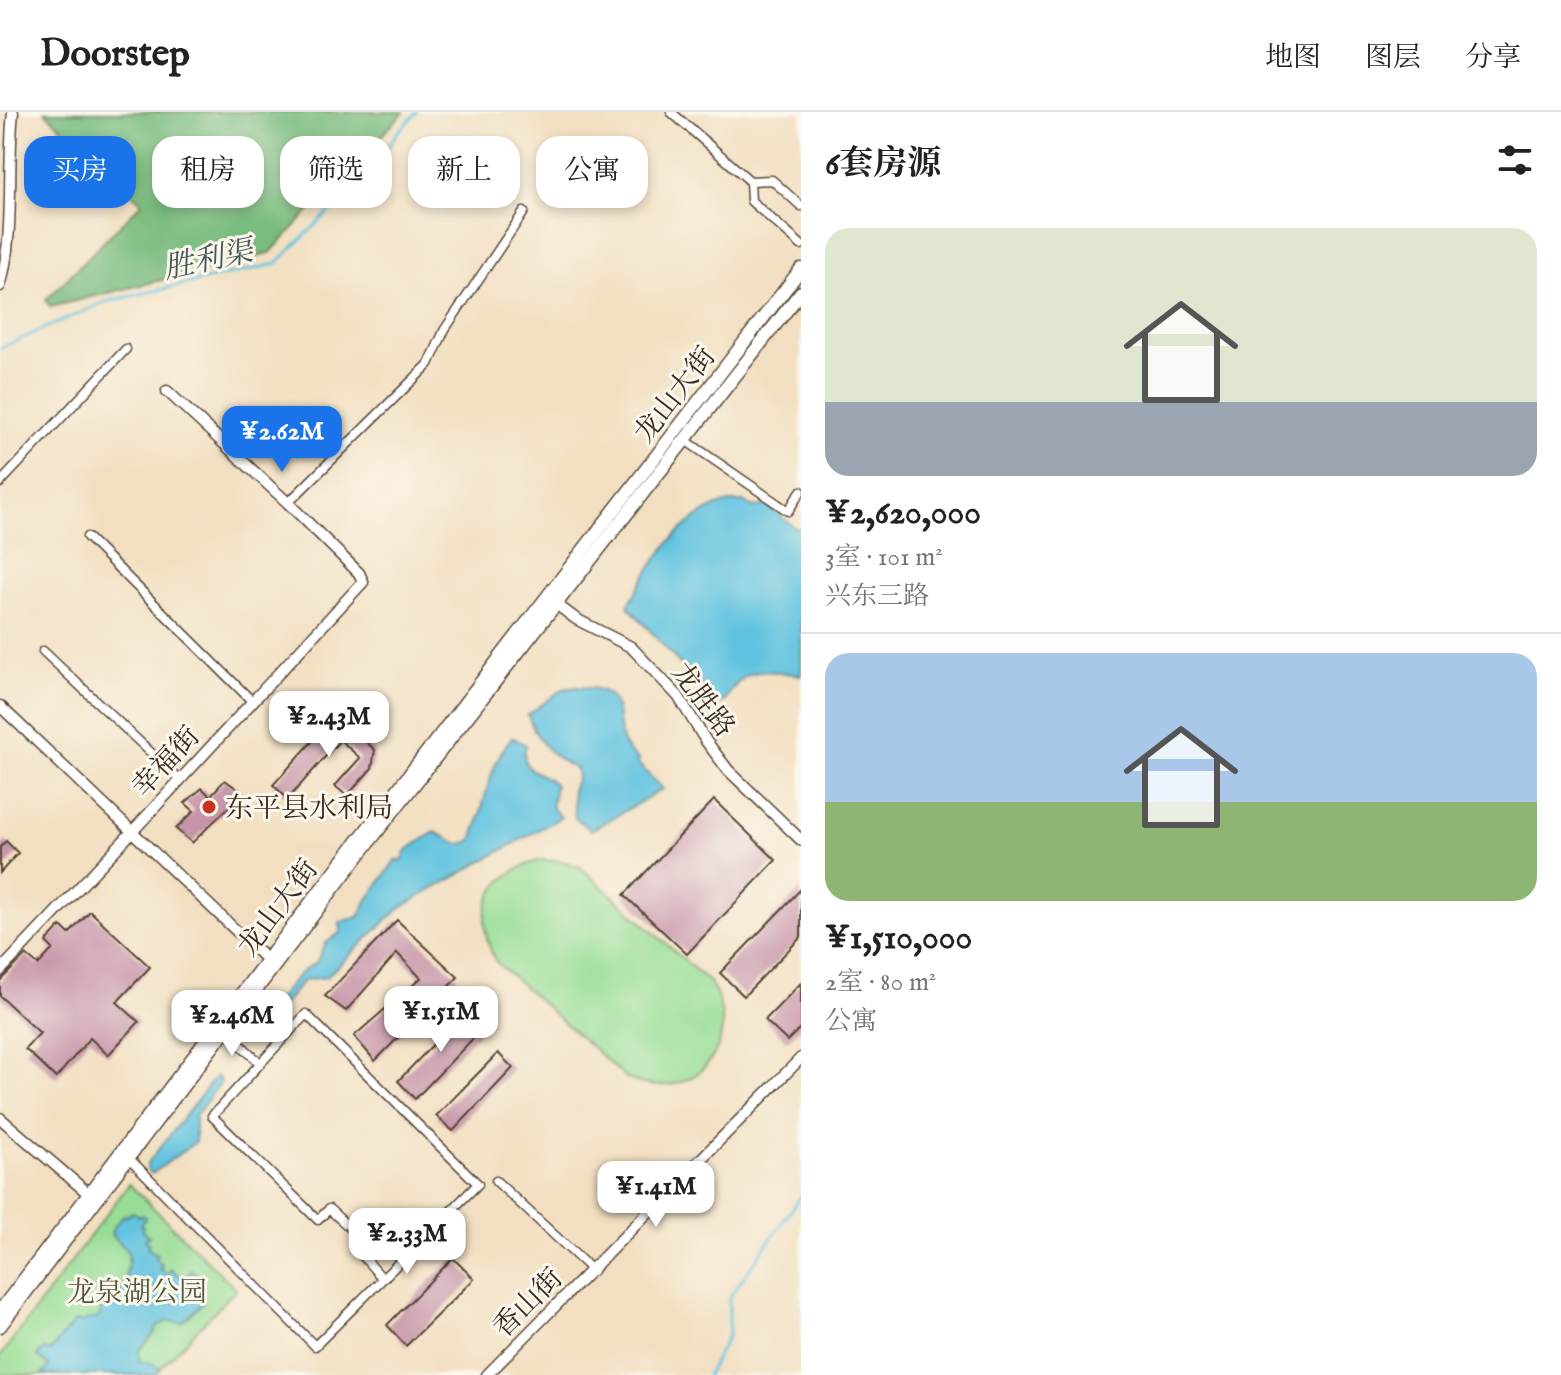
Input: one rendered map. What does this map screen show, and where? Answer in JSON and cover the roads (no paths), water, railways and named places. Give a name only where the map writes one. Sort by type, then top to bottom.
[{"type":"main road","name":"龙山大街","points":[[0,1311],[801,269]]},
{"type":"main road","name":"龙山大街","points":[[0,1326],[358,856],[801,292]]},
{"type":"street","points":[[0,286],[8,222],[13,112]]},
{"type":"street","points":[[671,112],[750,181],[772,180],[801,206]]},
{"type":"street","points":[[750,181],[751,201],[801,245]]},
{"type":"street","points":[[167,391],[288,503],[429,364],[445,329],[524,212]]},
{"type":"street","points":[[0,483],[126,349]]},
{"type":"street","points":[[685,440],[788,511],[801,491]]},
{"type":"street","name":"幸福街","points":[[0,971],[363,582],[359,573],[288,503]]},
{"type":"street","points":[[87,537],[253,702]]},
{"type":"street","name":"龙胜路","points":[[556,604],[576,619],[631,647],[678,696],[728,770],[801,840]]},
{"type":"street","points":[[43,651],[180,780]]},
{"type":"street","points":[[0,706],[267,960]]},
{"type":"street","points":[[128,1157],[315,1346],[478,1184],[306,1014],[212,1116],[318,1220],[329,1209],[360,1237],[354,1246],[382,1278]]},
{"type":"street","points":[[225,1030],[260,1063]]},
{"type":"street","name":"香山街","points":[[487,1375],[801,1058]]},
{"type":"street","points":[[0,1118],[89,1194]]},
{"type":"street","points":[[496,1181],[593,1271]]},
{"type":"water","points":[[729,502],[745,502],[753,508],[765,505],[801,531],[801,675],[755,672],[739,681],[724,702],[715,703],[628,606],[669,543],[696,518]]},
{"type":"water","points":[[563,689],[596,689],[615,703],[621,738],[627,749],[663,789],[591,830],[575,818],[572,790],[577,779],[576,769],[546,747],[528,715]]},
{"type":"water","points":[[512,737],[526,745],[524,755],[528,767],[555,785],[551,807],[561,817],[400,908],[326,977],[304,980],[274,1015],[269,1030],[262,1025],[293,981],[316,963],[325,944],[341,932],[340,922],[359,917],[395,861],[403,860],[407,850],[435,832],[461,845],[472,840],[497,761]]},
{"type":"water","points":[[216,1076],[221,1082],[195,1116],[195,1142],[152,1174],[147,1164]]},
{"type":"water","points":[[133,1212],[146,1217],[140,1225],[149,1236],[145,1240],[149,1244],[147,1248],[157,1254],[155,1259],[162,1265],[160,1269],[168,1274],[171,1269],[185,1280],[191,1270],[202,1279],[200,1283],[203,1286],[197,1294],[203,1303],[182,1323],[168,1321],[158,1326],[138,1352],[140,1362],[152,1363],[160,1369],[154,1375],[42,1375],[49,1366],[37,1356],[44,1349],[49,1352],[75,1321],[83,1323],[96,1319],[100,1315],[102,1301],[116,1294],[124,1284],[129,1254],[112,1236],[112,1232],[124,1215]]},
{"type":"waterway","name":"胜利渠","points":[[0,348],[105,302],[276,264],[374,168],[397,133],[417,112]]},
{"type":"waterway","name":"胜利渠","points":[[707,1375],[729,1334],[729,1298],[801,1196]]},
{"type":"place","name":"东平县水利局","points":[[209,807]]},
{"type":"park label","name":"龙泉湖公园","points":[[137,1291]]}]
